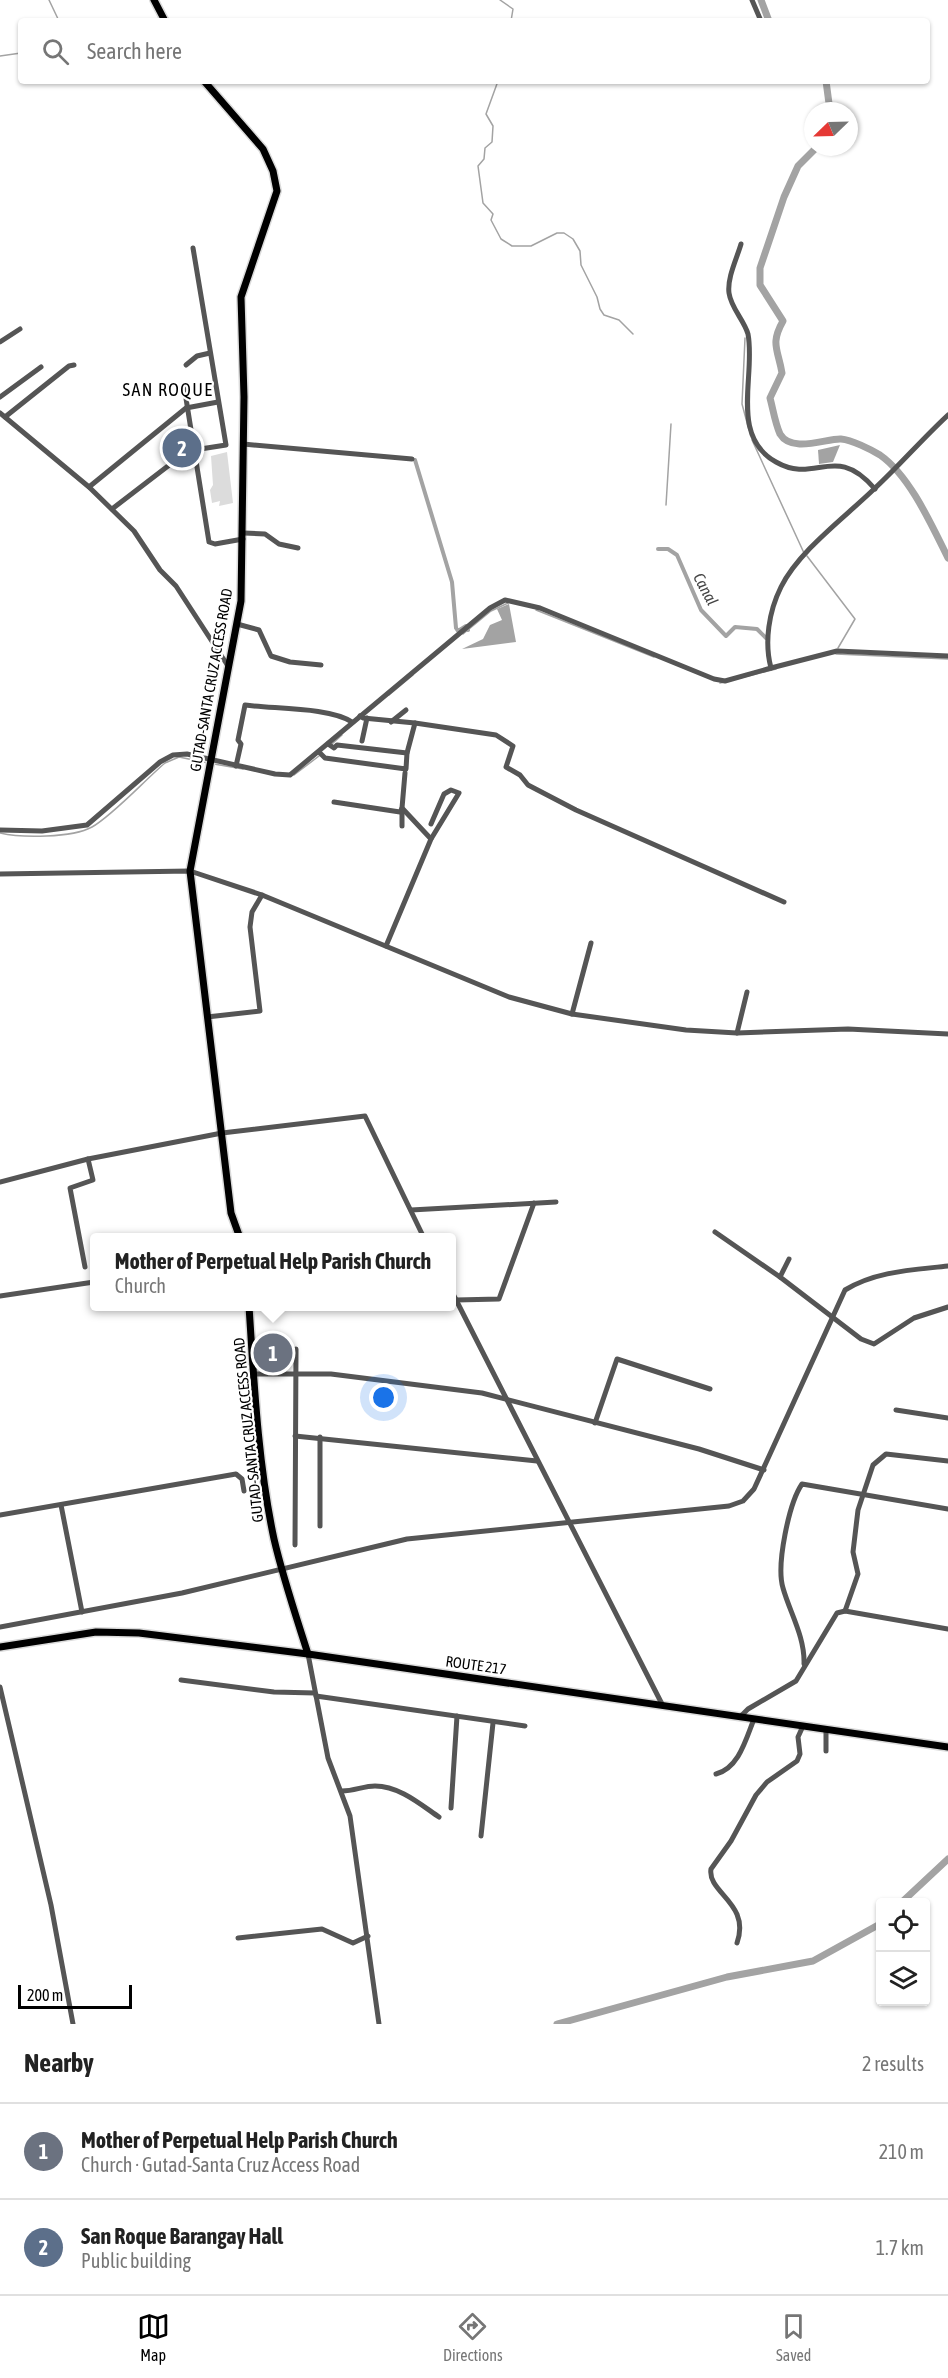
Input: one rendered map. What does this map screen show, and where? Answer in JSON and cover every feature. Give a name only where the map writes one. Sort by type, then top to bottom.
[{"type":"main road","points":[[154,0],[163,18]]},
{"type":"main road","name":"GUTAD-SANTA CRUZ ACCESS ROAD","points":[[207,84],[263,149],[276,181],[275,200],[241,297],[244,355],[243,536],[237,624],[190,871],[231,1213],[238,1233]]},
{"type":"main road","name":"GUTAD-SANTA CRUZ ACCESS ROAD","points":[[249,1311],[253,1374],[270,1516],[282,1570],[308,1654]]},
{"type":"main road","name":"ROUTE 217","points":[[0,1647],[96,1632],[139,1632],[308,1654],[948,1748]]},
{"type":"street","points":[[752,0],[760,18]]},
{"type":"street","points":[[741,244],[729,292],[748,336],[746,402],[760,447],[776,463],[798,469],[844,464],[863,475],[875,489]]},
{"type":"street","points":[[111,509],[170,464],[194,450],[226,445],[193,248]]},
{"type":"street","points":[[0,342],[20,329]]},
{"type":"street","points":[[186,365],[197,357],[210,353]]},
{"type":"street","points":[[74,365],[69,366],[2,415],[89,487],[150,551],[228,666]]},
{"type":"street","points":[[0,397],[41,367]]},
{"type":"street","points":[[184,386],[210,543],[243,536],[267,535],[279,544],[298,548]]},
{"type":"street","points":[[89,487],[186,408],[218,402]]},
{"type":"street","points":[[771,668],[768,634],[772,609],[782,585],[807,554],[948,415]]},
{"type":"street","points":[[243,444],[412,459]]},
{"type":"street","points":[[0,830],[42,831],[87,825],[160,762],[173,755],[187,754],[211,761],[290,775],[490,608],[505,600],[516,601],[714,679],[725,681],[837,651],[948,656]]},
{"type":"street","points":[[237,624],[257,629],[266,649],[274,657],[321,665]]},
{"type":"street","points":[[236,766],[245,705],[326,714],[343,717],[352,722]]},
{"type":"street","points":[[391,722],[406,710]]},
{"type":"street","points":[[360,716],[496,735],[513,746],[506,767],[520,774],[528,785],[576,810],[784,902]]},
{"type":"street","points":[[362,741],[367,718]]},
{"type":"street","points":[[319,752],[325,758],[406,769],[406,753],[415,723]]},
{"type":"street","points":[[328,744],[334,748],[337,745],[406,753]]},
{"type":"street","points":[[402,826],[405,773]]},
{"type":"street","points":[[386,946],[431,838],[459,793],[451,790],[444,794],[431,824]]},
{"type":"street","points":[[334,802],[385,811],[400,812],[402,808]]},
{"type":"street","points":[[402,808],[431,838]]},
{"type":"street","points":[[0,874],[190,871],[261,895],[508,997],[572,1014],[686,1030],[737,1033],[848,1029],[948,1034]]},
{"type":"street","points":[[207,1017],[260,1011],[250,927],[252,912],[261,895]]},
{"type":"street","points":[[572,1014],[591,943]]},
{"type":"street","points":[[737,1033],[747,992]]},
{"type":"street","points":[[0,1182],[88,1159],[222,1133],[365,1116],[422,1233]]},
{"type":"street","points":[[85,1267],[70,1188],[93,1180],[88,1159]]},
{"type":"street","points":[[411,1210],[556,1202]]},
{"type":"street","points":[[534,1203],[499,1299],[456,1300],[663,1706]]},
{"type":"street","points":[[715,1232],[780,1276],[861,1339],[873,1344],[914,1318],[948,1307]]},
{"type":"street","points":[[780,1276],[789,1259]]},
{"type":"street","points":[[0,1627],[282,1570],[407,1539],[729,1506],[743,1501],[754,1489],[764,1470],[845,1290],[858,1282],[882,1275],[948,1266]]},
{"type":"street","points":[[0,1296],[90,1283]]},
{"type":"street","points":[[295,1545],[296,1349]]},
{"type":"street","points":[[595,1423],[617,1359],[710,1389]]},
{"type":"street","points":[[253,1374],[296,1372],[331,1374],[506,1398],[699,1449],[764,1470]]},
{"type":"street","points":[[896,1410],[948,1418]]},
{"type":"street","points":[[295,1436],[537,1461]]},
{"type":"street","points":[[320,1437],[320,1526]]},
{"type":"street","points":[[845,1611],[858,1574],[853,1552],[858,1510],[873,1465],[886,1454],[948,1461]]},
{"type":"street","points":[[0,1515],[236,1474],[242,1479],[244,1491]]},
{"type":"street","points":[[807,1655],[782,1585],[783,1552],[797,1492],[802,1484],[948,1509]]},
{"type":"street","points":[[61,1505],[82,1612]]},
{"type":"street","points":[[740,1717],[796,1681],[807,1655],[837,1613],[845,1611],[948,1629]]},
{"type":"street","points":[[308,1654],[328,1758],[350,1816],[379,2024]]},
{"type":"street","points":[[181,1680],[274,1692],[315,1694],[493,1723],[525,1726]]},
{"type":"street","points":[[0,1687],[51,1905],[73,2024]]},
{"type":"street","points":[[451,1808],[458,1716]]},
{"type":"street","points":[[716,1774],[728,1770],[734,1764],[754,1719]]},
{"type":"street","points":[[481,1836],[493,1723]]},
{"type":"street","points":[[737,1943],[740,1924],[733,1905],[713,1883],[711,1869],[731,1841],[756,1795],[767,1782],[797,1761],[800,1754],[798,1737],[803,1726]]},
{"type":"street","points":[[826,1730],[826,1751]]},
{"type":"street","points":[[342,1791],[375,1786],[387,1788],[404,1794],[439,1817]]},
{"type":"street","points":[[238,1938],[322,1929],[353,1943],[368,1936]]},
{"type":"shaded area","points":[[840,445],[833,462],[819,464],[818,450]]},
{"type":"shaded area","points":[[227,452],[233,503],[219,506],[220,501],[212,503],[211,456]]},
{"type":"shaded area","points":[[509,604],[516,642],[462,649],[483,639],[490,625],[502,620],[497,609]]},
{"type":"waterway","points":[[49,0],[58,18]]},
{"type":"waterway","points":[[500,0],[513,9],[512,18]]},
{"type":"waterway","points":[[761,0],[768,18]]},
{"type":"waterway","points":[[0,56],[18,53]]},
{"type":"waterway","points":[[497,84],[486,114],[493,126],[492,142],[485,148],[484,159],[478,166],[483,203],[493,214],[491,220],[501,239],[512,246],[531,246],[557,233],[564,233],[573,239],[580,251],[581,265],[597,297],[600,309],[604,315],[619,320],[633,334]]},
{"type":"waterway","points":[[826,84],[829,102]]},
{"type":"waterway","points":[[808,156],[798,166],[784,197],[760,268],[760,285],[783,321],[776,341],[782,373],[770,398],[780,434],[785,440],[801,444],[841,439],[856,443],[880,455],[891,464],[910,488],[948,558]]},
{"type":"waterway","points":[[745,338],[742,404],[749,430]]},
{"type":"waterway","points":[[666,505],[671,424]]},
{"type":"waterway","points":[[752,440],[804,553]]},
{"type":"waterway","points":[[415,460],[452,582],[456,628],[458,631],[466,626],[468,630]]},
{"type":"waterway","name":"Canal","points":[[658,549],[668,549],[677,555],[701,610],[726,636],[735,627],[757,629],[766,638]]},
{"type":"waterway","points":[[807,556],[855,619],[838,648]]},
{"type":"waterway","points":[[463,634],[491,611],[508,603]]},
{"type":"waterway","points":[[536,610],[654,657]]},
{"type":"waterway","points":[[836,654],[948,659]]},
{"type":"waterway","points":[[720,683],[776,669]]},
{"type":"waterway","points":[[389,695],[413,675]]},
{"type":"waterway","points":[[332,744],[342,735]]},
{"type":"waterway","points":[[294,775],[319,756]]},
{"type":"waterway","points":[[0,833],[46,836],[83,831],[109,815],[165,763],[179,757],[208,763]]},
{"type":"waterway","points":[[214,764],[243,769]]},
{"type":"waterway","points":[[906,1898],[948,1859]]},
{"type":"waterway","points":[[557,2024],[727,1977],[813,1961],[876,1926]]},
{"type":"place","name":"San Roque Barangay Hall","points":[[182,448]]},
{"type":"place","name":"Mother of Perpetual Help Parish Church","points":[[273,1353]]},
{"type":"district","name":"SAN ROQUE","points":[[168,389]]}]
